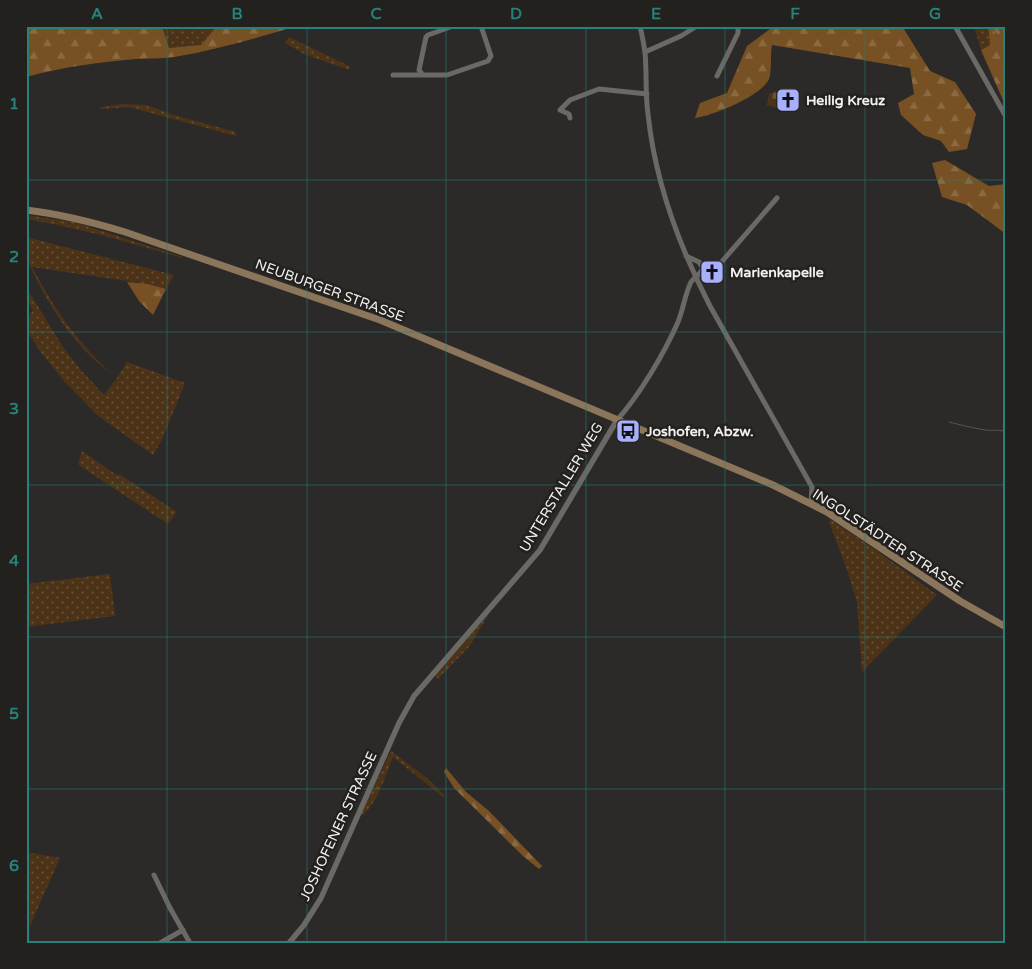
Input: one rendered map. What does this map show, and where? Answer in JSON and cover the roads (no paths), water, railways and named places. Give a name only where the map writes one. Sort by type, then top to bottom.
[{"type":"main road","name":"NEUBURGER STRASSE","points":[[26,210],[90,221],[380,320],[617,420]]},
{"type":"main road","name":"INGOLSTÄDTER STRASSE","points":[[617,420],[811,503],[865,536],[960,601],[1006,627]]},
{"type":"street","points":[[423,75],[419,70],[426,37],[453,26]]},
{"type":"street","points":[[394,75],[447,75],[488,61],[491,56],[481,26]]},
{"type":"street","points":[[640,26],[645,52],[648,114],[663,192],[671,221],[696,278],[812,487],[811,503]]},
{"type":"street","points":[[645,52],[681,36],[697,26]]},
{"type":"street","points":[[717,76],[738,34],[738,26]]},
{"type":"street","points":[[955,26],[1005,115]]},
{"type":"street","points":[[570,118],[568,114],[560,110],[570,100],[599,89],[646,94]]},
{"type":"street","points":[[686,256],[699,262],[703,268],[720,264],[777,198]]},
{"type":"street","name":"UNTERSTALLER WEG","points":[[403,714],[414,696],[540,550],[617,420],[642,386],[667,344],[684,309],[692,281],[700,275],[703,268]]},
{"type":"street","name":"JOSHOFENER STRASSE","points":[[289,943],[304,925],[321,898],[403,714]]},
{"type":"street","points":[[154,875],[190,943]]},
{"type":"street","points":[[160,943],[182,930]]},
{"type":"waterway","points":[[994,26],[997,40]]},
{"type":"waterway","points":[[999,43],[1006,60]]},
{"type":"waterway","points":[[949,422],[985,430],[1006,432]]},
{"type":"place","name":"Heilig Kreuz","points":[[788,100]]},
{"type":"place","name":"Marienkapelle","points":[[712,272]]},
{"type":"place","name":"Joshofen, Abzw.","points":[[628,431]]}]
